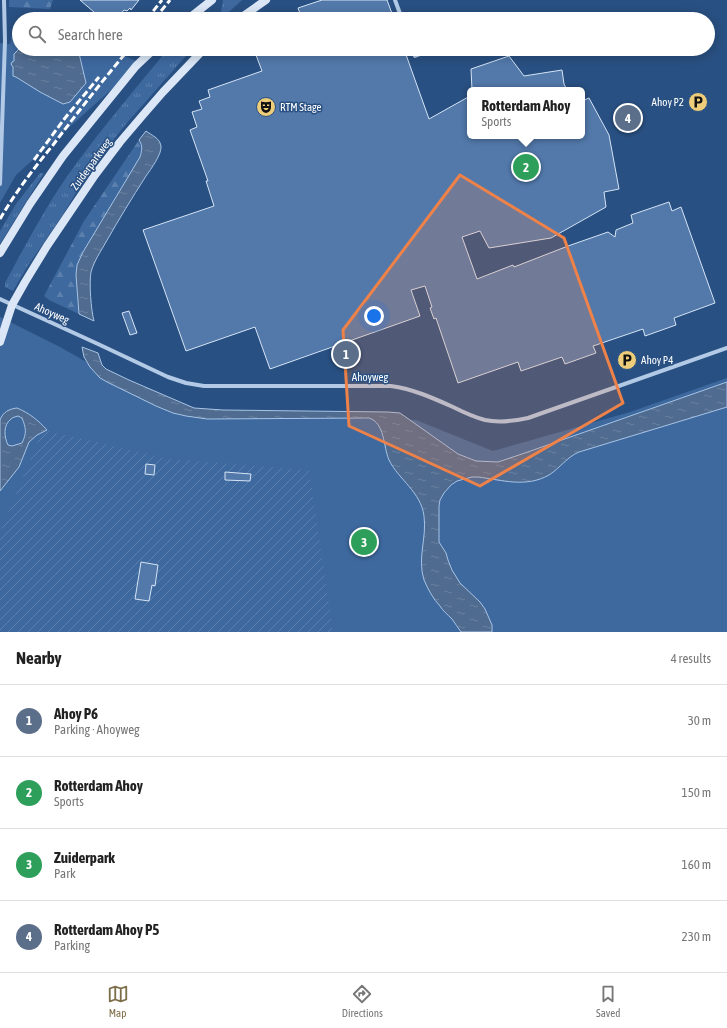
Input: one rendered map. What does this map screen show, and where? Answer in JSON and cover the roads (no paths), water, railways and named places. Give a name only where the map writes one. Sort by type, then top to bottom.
[{"type":"main road","points":[[197,12],[212,0]]},
{"type":"main road","points":[[249,12],[266,0]]},
{"type":"main road","points":[[0,252],[30,204],[63,156],[136,66],[147,56]]},
{"type":"main road","name":"Zuiderparkweg","points":[[0,342],[12,305],[38,260],[95,175],[143,115],[197,56]]},
{"type":"street","points":[[0,184],[5,41],[4,0]]},
{"type":"street","points":[[395,0],[399,12]]},
{"type":"street","points":[[0,299],[12,305]]},
{"type":"street","name":"Ahoyweg","points":[[12,305],[78,334],[168,377],[197,385],[282,387],[391,386],[415,391],[478,418],[501,421],[516,420],[535,415],[727,348]]},
{"type":"water","points":[[14,56],[80,56],[86,83],[70,102],[63,104],[13,76],[13,67],[11,64],[14,61]]},
{"type":"water","points":[[146,131],[159,141],[161,146],[160,153],[92,268],[90,289],[94,321],[79,314],[76,275],[77,265],[83,252],[140,157],[142,148],[139,140]]},
{"type":"water","points":[[82,347],[98,353],[102,365],[106,369],[194,408],[223,410],[400,413],[458,454],[476,461],[498,462],[727,382],[727,407],[579,452],[549,475],[540,479],[514,482],[472,477],[457,481],[451,485],[440,500],[439,542],[446,553],[452,570],[460,583],[480,602],[492,625],[492,632],[461,632],[452,619],[435,600],[424,580],[421,564],[425,524],[422,508],[419,500],[389,460],[381,430],[374,421],[369,418],[207,419],[173,413],[100,378],[90,367],[84,357]]},
{"type":"water","points":[[17,408],[37,420],[47,430],[37,435],[29,442],[19,467],[0,491],[0,420],[1,417],[9,410]],"holes":[[[18,416],[22,418],[25,430],[25,436],[22,443],[12,446],[8,445],[5,435],[5,428],[8,422],[13,417]]]},
{"type":"railway","points":[[153,12],[162,0]]},
{"type":"railway","points":[[161,11],[170,0]]},
{"type":"railway","points":[[0,219],[32,172],[123,56]]},
{"type":"railway","points":[[34,160],[65,118],[99,77]]},
{"type":"place","name":"Ahoy P2","points":[[698,102]]},
{"type":"place","name":"RTM Stage","points":[[266,107]]},
{"type":"place","name":"Rotterdam Ahoy P5","points":[[628,118]]},
{"type":"place","name":"Rotterdam Ahoy","points":[[526,167]]},
{"type":"place","name":"Ahoy P6","points":[[346,354]]},
{"type":"place","name":"Ahoy P4","points":[[627,360]]},
{"type":"place","name":"Zuiderpark","points":[[364,542]]}]
